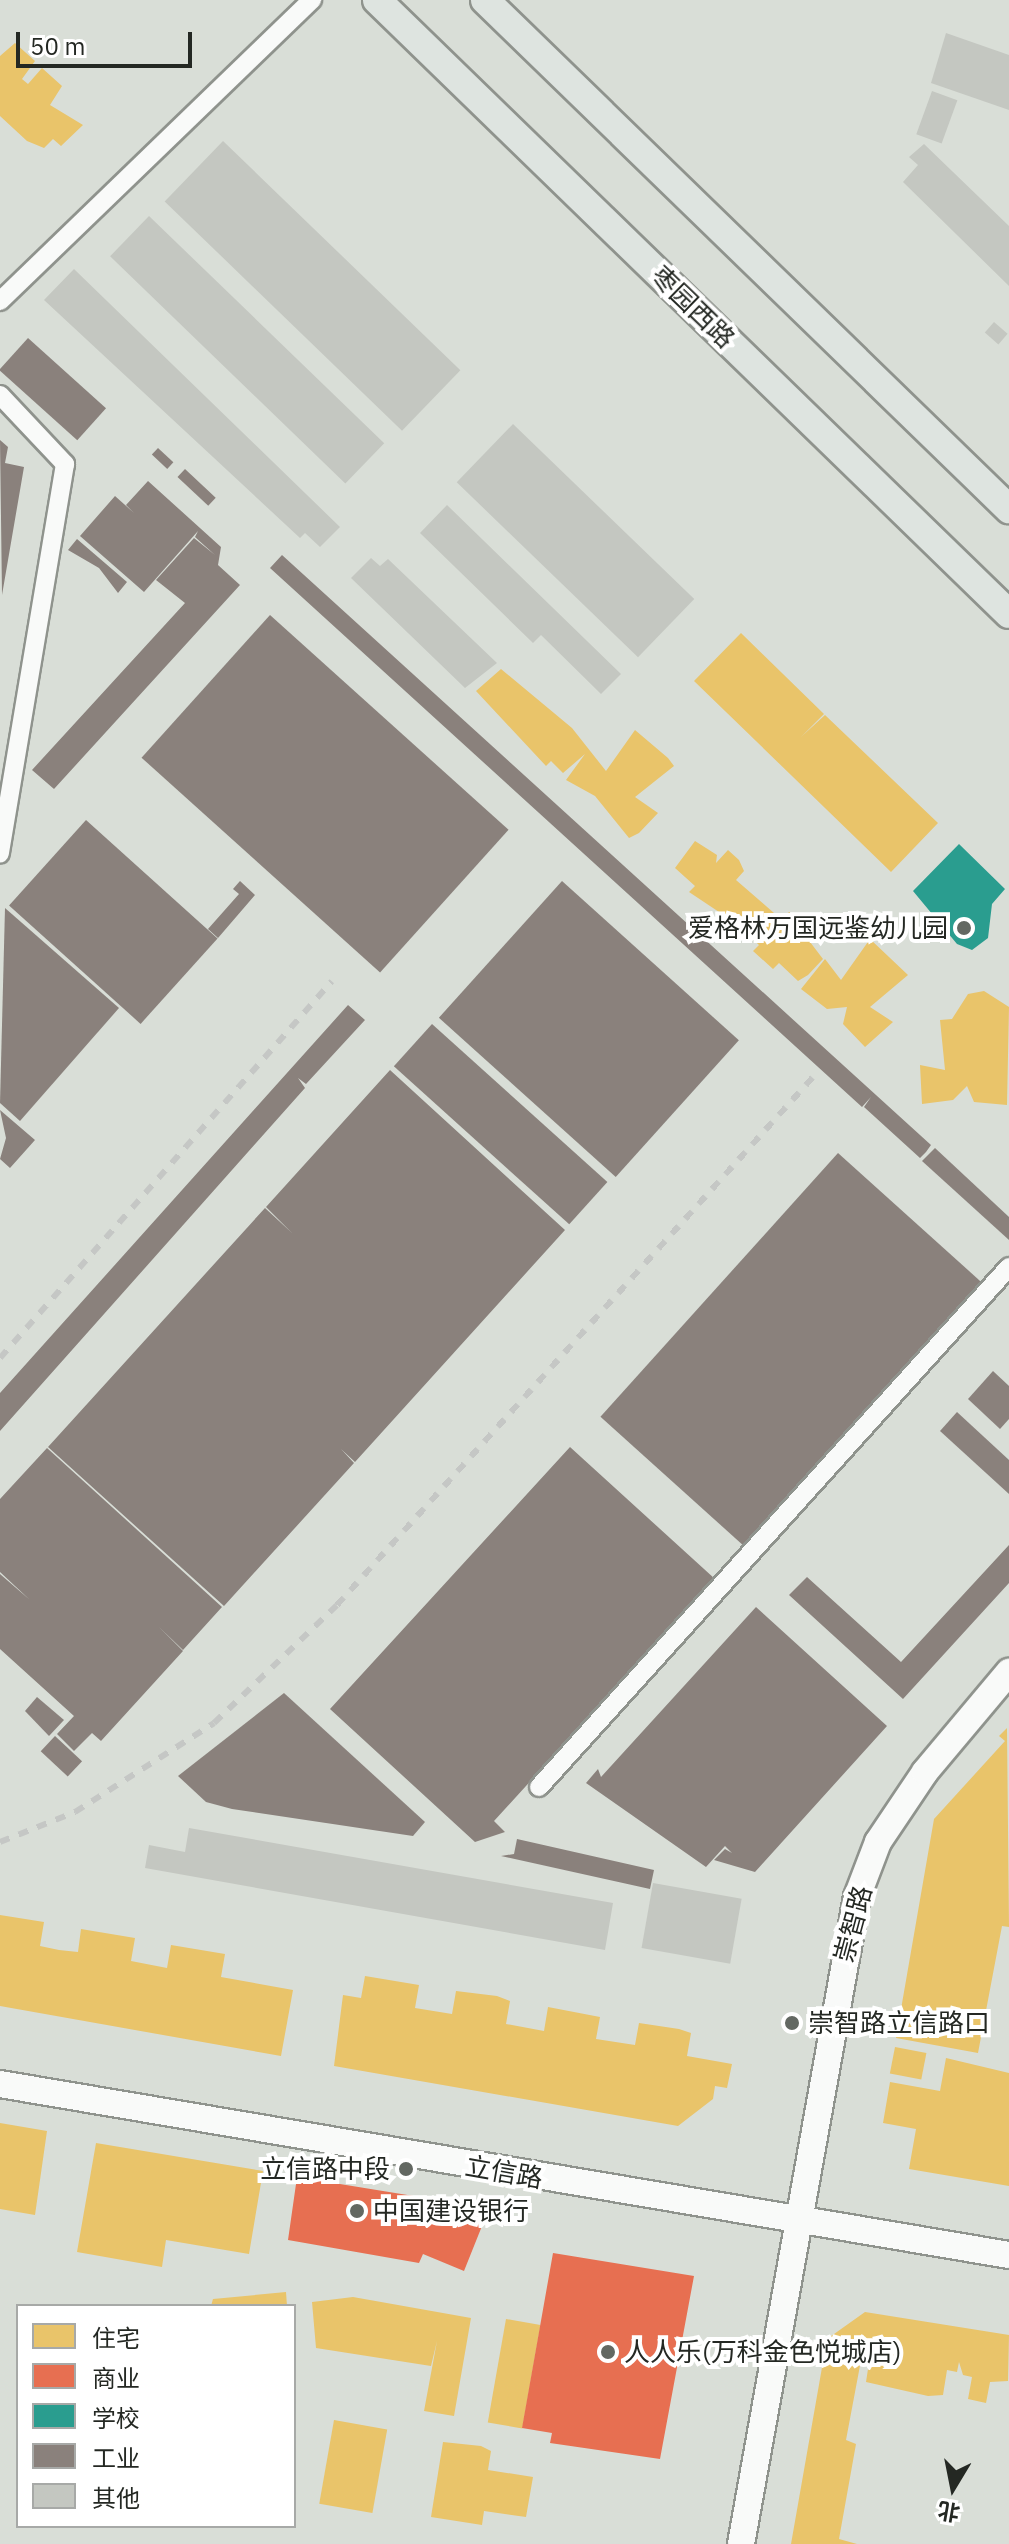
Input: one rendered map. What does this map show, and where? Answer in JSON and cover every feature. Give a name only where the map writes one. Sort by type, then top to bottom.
[{"type":"main road","name":"枣园西路","points":[[377,0],[1009,614]]},
{"type":"main road","points":[[485,0],[1009,509]]},
{"type":"street","points":[[0,301],[312,0]]},
{"type":"street","points":[[0,395],[65,464],[0,854]]},
{"type":"street","points":[[539,1787],[1009,1267]]},
{"type":"street","name":"崇智路","points":[[741,2544],[800,2219],[844,1951],[873,1856],[925,1772],[1009,1672]]},
{"type":"street","name":"立信路","points":[[0,2084],[1009,2255]]},
{"type":"building: 住宅","points":[[15,43],[35,61],[22,79],[28,84],[42,68],[62,86],[50,105],[83,125],[61,146],[53,139],[44,148],[27,141],[0,116],[0,56]]},
{"type":"building: 住宅","points":[[741,633],[824,714],[801,737],[825,715],[938,823],[891,872],[694,681]]},
{"type":"building: 住宅","points":[[501,669],[572,728],[606,771],[635,730],[668,758],[674,766],[635,797],[658,813],[639,833],[629,838],[595,796],[566,780],[585,754],[563,773],[551,761],[546,766],[476,691]]},
{"type":"building: 住宅","points":[[695,841],[717,855],[716,863],[728,850],[739,860],[744,871],[736,880],[782,920],[789,912],[812,926],[800,939],[807,938],[823,959],[808,975],[798,981],[779,963],[773,969],[753,951],[759,945],[739,926],[741,915],[734,922],[689,892],[695,886],[675,868]]},
{"type":"building: 住宅","points":[[870,939],[908,975],[870,1007],[893,1022],[865,1047],[843,1024],[847,1007],[827,1009],[801,989],[825,959],[841,980]]},
{"type":"building: 住宅","points":[[984,991],[1009,1007],[1007,1105],[974,1102],[967,1086],[953,1100],[922,1104],[920,1065],[945,1070],[940,1020],[952,1019],[968,994]]},
{"type":"building: 住宅","points":[[1007,1728],[1009,1927],[1002,1926],[978,2053],[896,2038],[934,1819],[1005,1741],[999,1736]]},
{"type":"building: 住宅","points":[[0,1915],[44,1922],[40,1946],[59,1950],[78,1952],[81,1929],[135,1938],[131,1961],[167,1968],[171,1945],[225,1954],[221,1977],[293,1990],[281,2056],[0,2006]]},
{"type":"building: 住宅","points":[[365,1976],[419,1985],[415,2008],[452,2014],[456,1991],[497,1996],[510,2001],[506,2024],[544,2031],[548,2007],[600,2017],[596,2039],[635,2045],[639,2023],[679,2029],[691,2033],[687,2056],[732,2064],[727,2088],[715,2086],[713,2099],[678,2126],[334,2066],[343,1995],[361,1998]]},
{"type":"building: 住宅","points":[[895,2047],[926,2053],[921,2080],[890,2074]]},
{"type":"building: 住宅","points":[[946,2058],[1009,2073],[1009,2186],[909,2169],[916,2129],[883,2123],[890,2082],[940,2091]]},
{"type":"building: 住宅","points":[[0,2123],[47,2131],[35,2215],[0,2209]]},
{"type":"building: 住宅","points":[[96,2143],[263,2171],[249,2254],[166,2240],[162,2267],[77,2252]]},
{"type":"building: 住宅","points":[[286,2292],[287,2304],[212,2304],[213,2299]]},
{"type":"building: 住宅","points":[[353,2297],[471,2318],[454,2416],[424,2411],[437,2341],[431,2366],[316,2348],[312,2302]]},
{"type":"building: 住宅","points":[[865,2312],[1009,2335],[1008,2381],[990,2382],[986,2403],[968,2399],[972,2377],[963,2375],[959,2362],[957,2372],[947,2370],[943,2395],[928,2396],[866,2382],[870,2356],[862,2355],[846,2440],[856,2444],[839,2539],[857,2544],[791,2544],[827,2339]]},
{"type":"building: 住宅","points":[[506,2319],[540,2325],[522,2428],[488,2422]]},
{"type":"building: 住宅","points":[[334,2420],[387,2429],[372,2513],[319,2504]]},
{"type":"building: 住宅","points":[[443,2442],[481,2446],[491,2451],[488,2470],[533,2477],[526,2517],[484,2511],[482,2525],[431,2517]]},
{"type":"building: 商业","points":[[297,2177],[432,2199],[484,2221],[464,2271],[423,2254],[419,2263],[288,2240]]},
{"type":"building: 商业","name":"人人乐(万科金色悦城店)","points":[[553,2253],[694,2276],[660,2459],[550,2443],[552,2433],[522,2428]]},
{"type":"building: 学校","points":[[959,844],[1005,889],[992,904],[988,938],[972,950],[957,944],[913,891]]},
{"type":"building: 工业","points":[[28,338],[106,408],[77,440],[0,371]]},
{"type":"building: 工业","points":[[0,440],[8,447],[5,463],[24,467],[2,595]]},
{"type":"building: 工业","points":[[158,448],[173,462],[167,469],[152,455]]},
{"type":"building: 工业","points":[[185,469],[216,498],[208,506],[177,477]]},
{"type":"building: 工业","points":[[148,481],[221,547],[218,565],[240,585],[54,789],[32,770],[185,603],[156,580],[194,538],[215,555],[195,537],[198,531],[144,592],[80,536],[115,496],[134,513],[126,505]]},
{"type":"building: 工业","points":[[77,539],[127,582],[118,593],[99,568],[68,550]]},
{"type":"building: 工业","points":[[282,555],[931,1145],[926,1152],[920,1158],[864,1107],[871,1097],[862,1107],[270,568]]},
{"type":"building: 工业","points":[[270,615],[509,830],[380,972],[142,758]]},
{"type":"building: 工业","points":[[86,820],[218,938],[141,1024],[9,905]]},
{"type":"building: 工业","points":[[240,881],[255,895],[218,938],[208,929],[239,894],[233,889]]},
{"type":"building: 工业","points":[[562,881],[739,1040],[616,1177],[439,1018]]},
{"type":"building: 工业","points":[[5,908],[119,1008],[20,1121],[0,1103]]},
{"type":"building: 工业","points":[[348,1005],[365,1020],[306,1084],[298,1078],[305,1088],[0,1431],[0,1393]]},
{"type":"building: 工业","points":[[432,1024],[607,1182],[569,1224],[394,1066]]},
{"type":"building: 工业","points":[[390,1070],[565,1230],[355,1462],[341,1449],[354,1463],[224,1606],[48,1447],[265,1208],[292,1233],[266,1207]]},
{"type":"building: 工业","points":[[0,1110],[35,1140],[10,1168],[0,1159],[6,1138]]},
{"type":"building: 工业","points":[[935,1148],[1009,1217],[1009,1240],[922,1161]]},
{"type":"building: 工业","points":[[838,1153],[984,1284],[746,1548],[600,1417]]},
{"type":"building: 工业","points":[[993,1371],[1009,1386],[1009,1419],[1000,1429],[968,1399]]},
{"type":"building: 工业","points":[[957,1412],[1009,1460],[1009,1494],[940,1431]]},
{"type":"building: 工业","points":[[570,1447],[715,1579],[494,1821],[505,1832],[475,1842],[330,1709]]},
{"type":"building: 工业","points":[[47,1448],[222,1607],[183,1650],[159,1627],[183,1651],[101,1741],[92,1733],[74,1751],[57,1734],[74,1716],[0,1649],[0,1574],[30,1600],[0,1572],[0,1499]]},
{"type":"building: 工业","points":[[1009,1545],[1009,1583],[903,1699],[789,1595],[807,1577],[901,1662]]},
{"type":"building: 工业","points":[[756,1607],[887,1726],[755,1872],[714,1860],[725,1849],[732,1853],[725,1846],[706,1867],[586,1783],[598,1769],[601,1777]]},
{"type":"building: 工业","points":[[284,1693],[425,1822],[413,1836],[232,1809],[206,1802],[178,1776]]},
{"type":"building: 工业","points":[[37,1697],[64,1720],[49,1736],[25,1711]]},
{"type":"building: 工业","points":[[55,1736],[82,1761],[68,1777],[41,1751]]},
{"type":"building: 工业","points":[[517,1839],[654,1870],[650,1889],[501,1856],[514,1854]]},
{"type":"building: 其他","points":[[946,33],[1009,55],[1009,110],[931,83]]},
{"type":"building: 其他","points":[[932,91],[957,100],[942,143],[916,134]]},
{"type":"building: 其他","points":[[223,141],[460,370],[402,431],[165,201]]},
{"type":"building: 其他","points":[[924,144],[1009,226],[1009,286],[903,182],[918,165],[909,157]]},
{"type":"building: 其他","points":[[149,216],[384,443],[345,483],[110,256]]},
{"type":"building: 其他","points":[[74,269],[340,527],[320,547],[305,533],[300,538],[44,300]]},
{"type":"building: 其他","points":[[994,322],[1008,334],[998,344],[985,333]]},
{"type":"building: 其他","points":[[513,424],[694,599],[638,657],[457,482]]},
{"type":"building: 其他","points":[[447,505],[621,674],[601,694],[541,635],[533,643],[420,533]]},
{"type":"building: 其他","points":[[371,558],[380,566],[388,559],[497,663],[465,688],[351,578]]},
{"type":"building: 其他","points":[[189,1828],[613,1903],[605,1950],[145,1868],[149,1845],[185,1852]]},
{"type":"building: 其他","points":[[653,1883],[742,1899],[730,1964],[642,1948]]},
{"type":"railway","points":[[0,1358],[332,981]]},
{"type":"railway","points":[[0,1842],[75,1812],[214,1723],[337,1605],[813,1077]]},
{"type":"place","name":"爱格林万国远鉴幼儿园","points":[[964,928]]},
{"type":"place","name":"崇智路立信路口","points":[[792,2023]]},
{"type":"place","name":"立信路中段","points":[[406,2169]]},
{"type":"place","name":"中国建设银行","points":[[357,2211]]},
{"type":"place","name":"人人乐(万科金色悦城店)","points":[[608,2352]]}]
